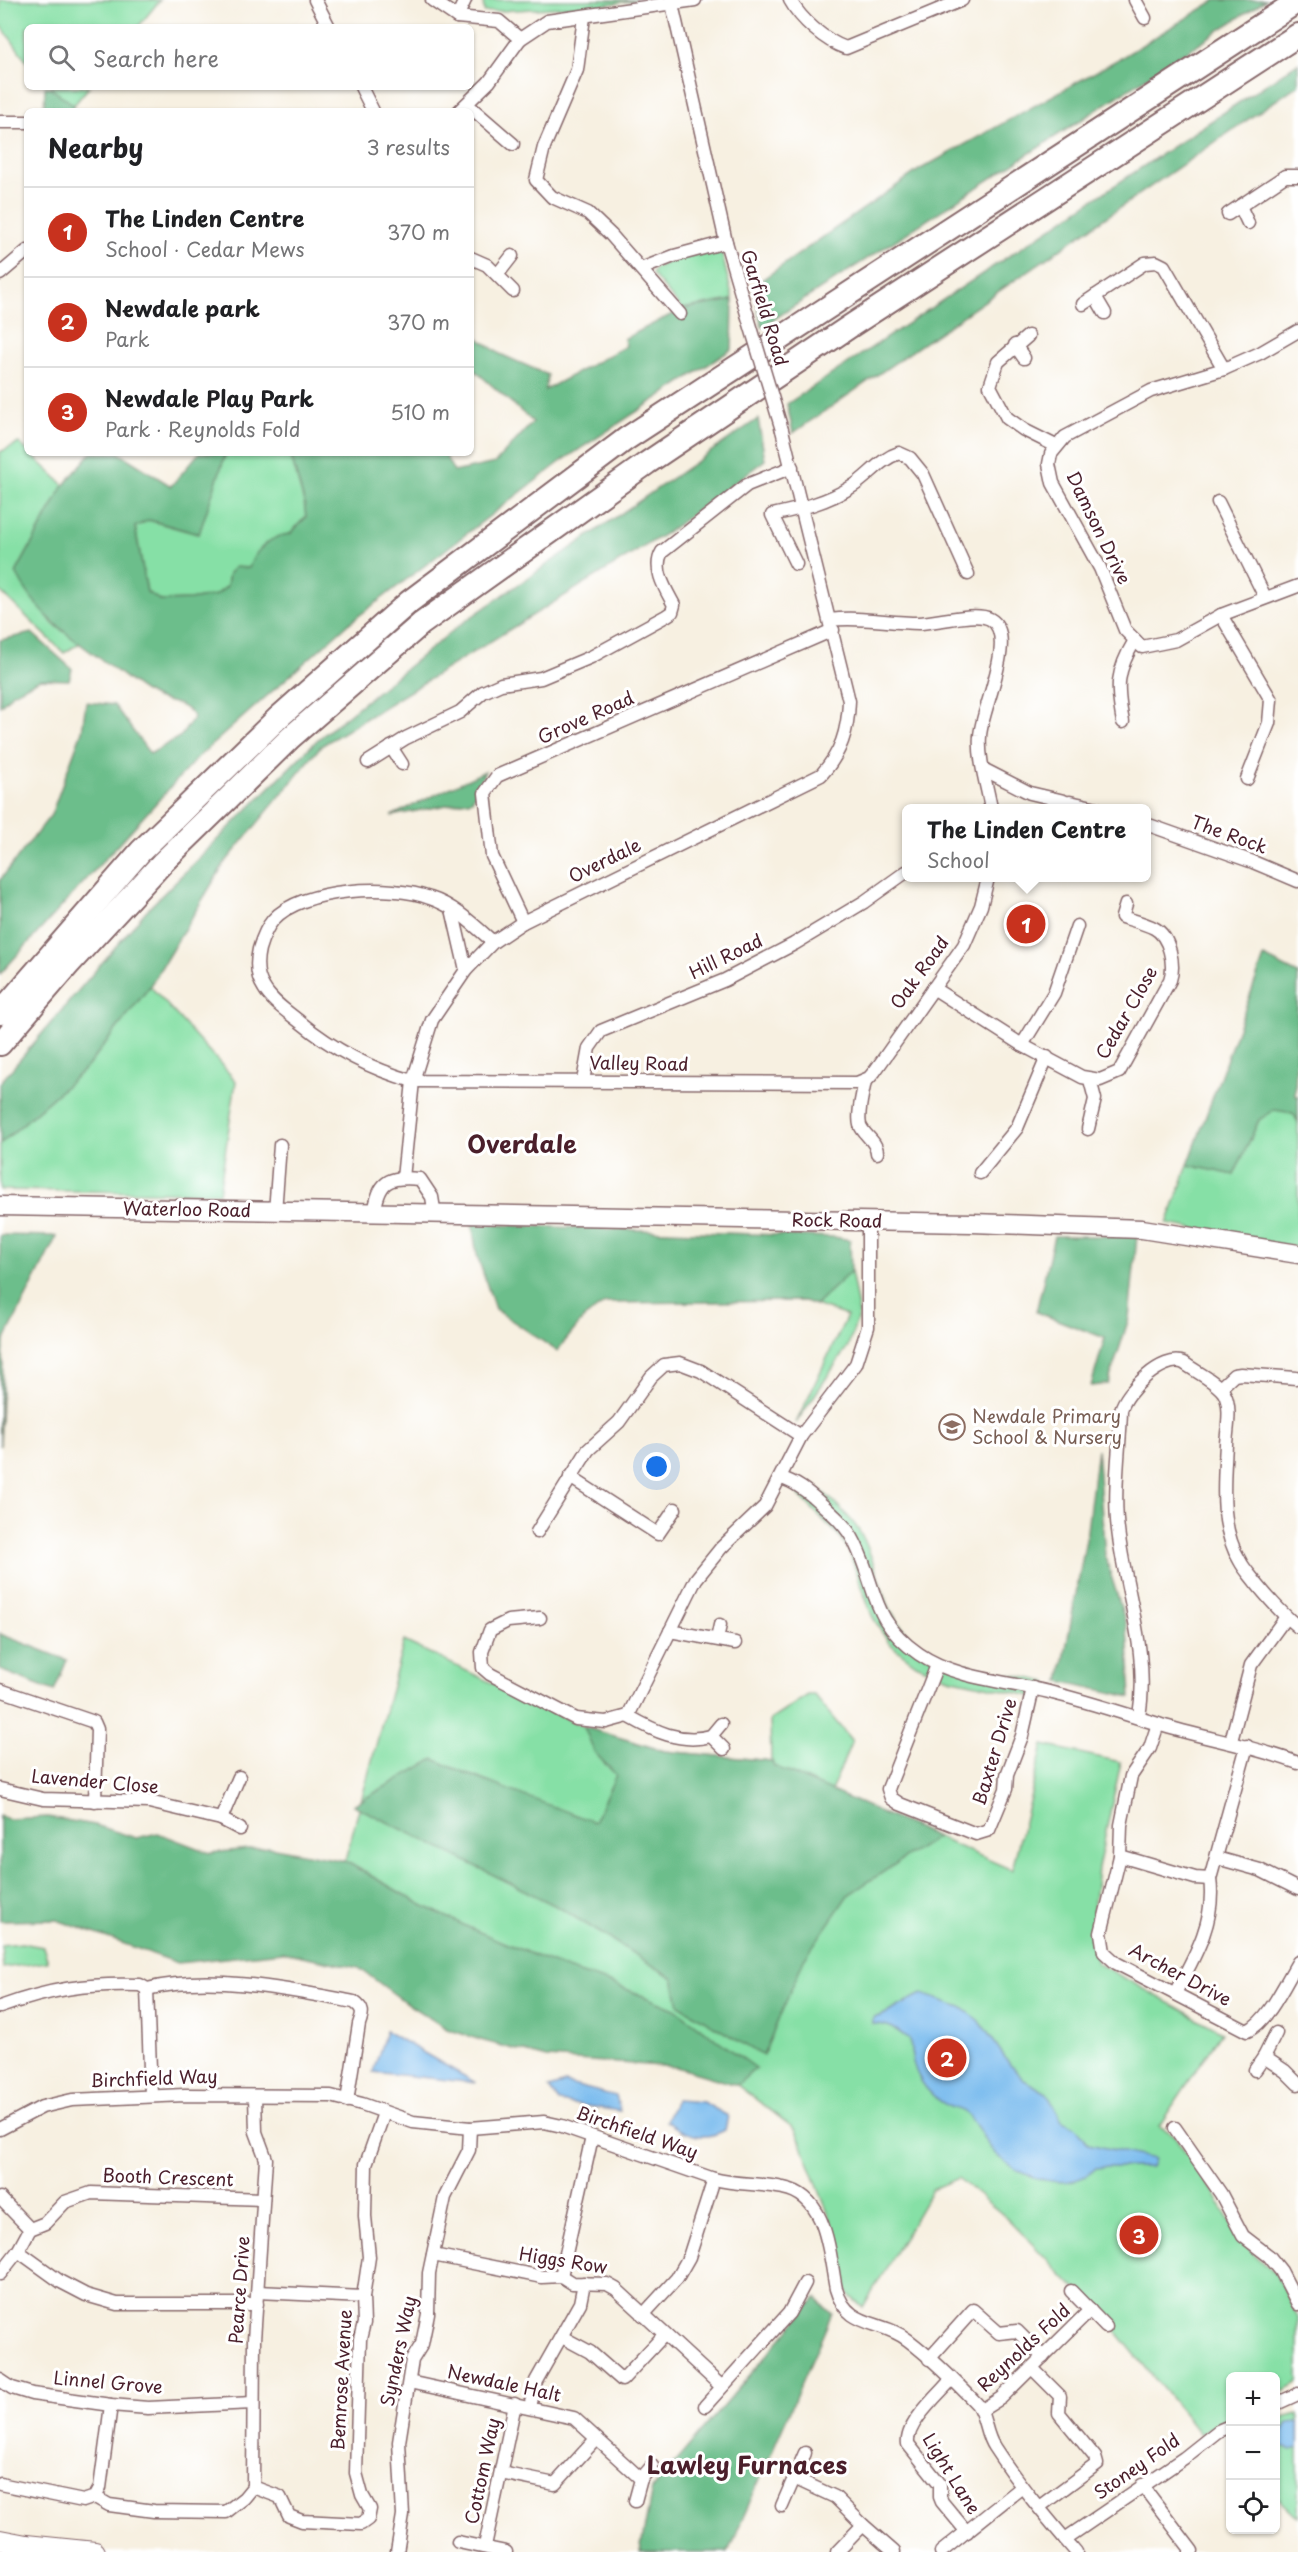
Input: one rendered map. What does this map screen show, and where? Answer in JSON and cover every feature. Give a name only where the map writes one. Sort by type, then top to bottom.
[{"type":"highway","points":[[0,1013],[141,851],[278,718],[409,602],[626,439],[1298,1]]},
{"type":"highway","points":[[0,1044],[68,965],[163,862],[290,738],[421,624],[647,463],[849,327],[1298,35]]},
{"type":"main road","points":[[0,2540],[26,2546],[95,2552]]},
{"type":"street","points":[[315,0],[327,24]]},
{"type":"street","points":[[432,0],[457,17],[499,21],[520,39]]},
{"type":"street","points":[[457,17],[465,0]]},
{"type":"street","points":[[463,108],[489,82],[520,39],[548,21],[695,0]]},
{"type":"street","points":[[790,0],[822,35],[834,44],[846,48],[962,0]]},
{"type":"street","points":[[1136,0],[1145,18]]},
{"type":"street","name":"Garfield Road","points":[[672,4],[726,242],[782,430],[831,625]]},
{"type":"street","points":[[584,17],[577,70],[544,147],[536,180],[552,197],[588,213],[611,235],[680,314]]},
{"type":"street","points":[[362,90],[372,108]]},
{"type":"street","points":[[474,116],[513,144]]},
{"type":"street","points":[[0,122],[24,122]]},
{"type":"street","points":[[1228,214],[1285,176],[1298,176]]},
{"type":"street","points":[[1240,206],[1248,222]]},
{"type":"street","points":[[640,269],[674,256],[726,242]]},
{"type":"street","points":[[0,274],[24,254]]},
{"type":"street","points":[[498,274],[512,256]]},
{"type":"street","points":[[474,259],[488,265],[513,291]]},
{"type":"street","points":[[1083,304],[1145,263],[1156,262],[1164,266],[1224,369]]},
{"type":"street","points":[[1095,296],[1106,313]]},
{"type":"street","points":[[1028,336],[998,362],[990,386],[1007,418],[1024,430],[1056,446],[1065,437],[1151,391],[1224,369],[1260,353],[1298,331]]},
{"type":"street","points":[[1016,345],[1024,358]]},
{"type":"street","name":"Damson Drive","points":[[1056,446],[1049,464],[1053,483],[1100,568],[1125,630],[1136,640]]},
{"type":"street","points":[[796,564],[772,515],[802,508],[842,493],[884,460],[895,454],[903,454],[914,462],[923,474],[968,574]]},
{"type":"street","points":[[368,762],[391,747],[460,712],[483,692],[501,684],[541,678],[591,657],[672,612],[675,606],[658,568],[662,552],[747,486],[792,467]]},
{"type":"street","points":[[1218,502],[1265,597]]},
{"type":"street","points":[[1123,722],[1117,692],[1122,661],[1136,640],[1142,647],[1176,640],[1221,615],[1298,586]]},
{"type":"street","points":[[1221,615],[1271,700],[1269,723],[1247,779]]},
{"type":"street","points":[[831,625],[918,623],[979,616],[995,622],[1002,635],[1001,650],[980,733],[979,751],[985,770],[990,804]]},
{"type":"street","name":"Grove Road","points":[[523,922],[492,856],[485,793],[497,776],[831,625]]},
{"type":"street","name":"Overdale","points":[[403,1178],[413,1080],[432,1020],[466,970],[493,942],[523,922],[821,775],[834,760],[844,739],[849,701],[831,625]]},
{"type":"street","points":[[391,747],[402,764]]},
{"type":"street","points":[[985,770],[1030,793],[1080,804]]},
{"type":"street","name":"The Rock","points":[[1151,827],[1253,862],[1298,881]]},
{"type":"street","name":"Hill Road","points":[[583,1081],[585,1059],[594,1038],[601,1031],[725,980],[794,944],[864,902],[902,875]]},
{"type":"street","name":"Oak Road","points":[[865,1081],[875,1071],[968,937],[981,906],[987,882]]},
{"type":"street","points":[[413,1080],[384,1072],[323,1041],[263,988],[257,970],[258,955],[262,938],[273,919],[292,907],[315,897],[380,889],[429,897],[452,909],[493,942]]},
{"type":"street","name":"Cedar Close","points":[[933,988],[1022,1045],[1090,1080],[1100,1080],[1119,1072],[1170,980],[1173,968],[1161,933],[1155,928],[1122,917],[1126,904]]},
{"type":"street","points":[[452,909],[466,970]]},
{"type":"street","points":[[1022,1045],[1054,993],[1077,926]]},
{"type":"street","points":[[980,1173],[1017,1128],[1047,1057]]},
{"type":"street","name":"Valley Road","points":[[413,1080],[834,1084],[865,1081]]},
{"type":"street","name":"Cedar Close","points":[[1089,1129],[1095,1099],[1090,1080]]},
{"type":"street","points":[[865,1081],[859,1120],[863,1130],[876,1145],[877,1153]]},
{"type":"street","points":[[275,1212],[280,1144]]},
{"type":"street","points":[[374,1214],[378,1192],[390,1179],[403,1178],[420,1179],[432,1197],[435,1215]]},
{"type":"street","name":"Waterloo Road","points":[[0,1206],[374,1214]]},
{"type":"street","name":"Rock Road","points":[[374,1214],[868,1221],[1142,1229],[1298,1254]]},
{"type":"street","points":[[628,1716],[696,1579],[722,1548],[765,1506],[801,1436],[856,1364],[868,1327],[868,1221]]},
{"type":"street","points":[[1139,1716],[1141,1702],[1136,1629],[1118,1529],[1121,1410],[1128,1395],[1163,1364],[1172,1361],[1184,1363],[1220,1388],[1226,1397],[1228,1409],[1224,1483],[1226,1521],[1231,1540],[1239,1561],[1286,1617],[1298,1627]]},
{"type":"street","points":[[537,1532],[588,1450],[626,1414],[656,1371],[671,1363],[688,1365],[701,1371],[801,1436]]},
{"type":"street","points":[[1220,1388],[1234,1375],[1241,1374],[1296,1378]]},
{"type":"street","points":[[570,1477],[658,1533],[675,1509]]},
{"type":"street","points":[[781,1478],[791,1481],[814,1497],[849,1532],[863,1562],[880,1612],[887,1624],[902,1641],[937,1665],[1139,1716],[1158,1724],[1231,1741],[1298,1763]]},
{"type":"street","points":[[1231,1741],[1251,1665],[1286,1617]]},
{"type":"street","points":[[540,1618],[508,1621],[490,1630],[482,1652],[483,1668],[489,1674],[576,1719],[606,1722],[628,1716],[658,1732],[702,1738],[711,1736],[721,1724]]},
{"type":"street","points":[[717,1639],[720,1625]]},
{"type":"street","points":[[670,1630],[735,1643]]},
{"type":"street","name":"Baxter Drive","points":[[937,1665],[888,1789],[891,1798],[900,1804],[976,1834],[989,1830],[1006,1789],[1007,1775],[1022,1736],[1033,1688]]},
{"type":"street","points":[[0,1690],[94,1722],[97,1729],[95,1801]]},
{"type":"street","name":"Archer Drive","points":[[1158,1724],[1150,1748],[1131,1776],[1121,1825],[1120,1856],[1101,1933],[1104,1952],[1116,1963],[1247,2031],[1255,2028],[1267,2013],[1298,1962]]},
{"type":"street","points":[[711,1736],[724,1749]]},
{"type":"street","points":[[1175,1993],[1207,1926],[1212,1896],[1210,1880],[1247,1746]]},
{"type":"street","points":[[221,1819],[238,1777]]},
{"type":"street","name":"Lavender Close","points":[[0,1789],[43,1799],[149,1802],[221,1819],[240,1829]]},
{"type":"street","points":[[1120,1856],[1195,1878],[1210,1880]]},
{"type":"street","points":[[1217,1858],[1260,1870],[1298,1889]]},
{"type":"street","points":[[0,2007],[36,1994],[87,1984],[140,1985],[147,1989],[178,1984],[235,1983],[354,2002],[362,2007],[363,2013],[358,2024],[347,2101]]},
{"type":"street","points":[[147,1989],[151,2095]]},
{"type":"street","points":[[1255,2070],[1276,2033]]},
{"type":"street","points":[[1264,2057],[1285,2071],[1298,2084]]},
{"type":"street","name":"Birchfield Way","points":[[0,2129],[42,2107],[72,2100],[151,2095],[331,2096],[413,2122],[471,2128],[544,2122],[714,2179],[737,2185],[786,2188],[802,2197],[815,2210],[825,2228],[838,2297],[848,2311],[856,2318],[892,2330],[908,2340],[952,2379],[982,2410],[992,2444],[1022,2487],[1076,2552]]},
{"type":"street","name":"Pearce Drive","points":[[253,2487],[257,2298],[266,2159],[256,2132],[255,2096]]},
{"type":"street","name":"Bemrose Avenue","points":[[253,2487],[280,2497],[289,2516],[302,2521],[361,2524],[368,2519],[370,2510],[362,2495],[356,2473],[363,2297],[369,2257],[365,2216],[366,2164],[384,2113]]},
{"type":"street","name":"Synders Way","points":[[397,2552],[403,2515],[399,2442],[412,2360],[422,2344],[428,2314],[429,2273],[445,2197],[470,2150],[471,2128]]},
{"type":"street","points":[[1175,2128],[1221,2194],[1243,2236],[1269,2256],[1294,2286],[1298,2304]]},
{"type":"street","points":[[561,2276],[592,2137]]},
{"type":"street","points":[[643,2315],[677,2278],[689,2257],[714,2179]]},
{"type":"street","name":"Booth Crescent","points":[[0,2274],[18,2251],[30,2229],[45,2223],[65,2202],[91,2193],[263,2199]]},
{"type":"street","points":[[0,2198],[30,2229]]},
{"type":"street","points":[[18,2251],[61,2282],[86,2295],[117,2304],[257,2298],[363,2297]]},
{"type":"street","name":"Higgs Row","points":[[433,2255],[542,2277],[561,2276],[572,2283],[607,2284],[616,2289],[721,2386]]},
{"type":"street","points":[[530,2407],[536,2381],[580,2303],[584,2283]]},
{"type":"street","points":[[705,2406],[789,2313],[805,2283]]},
{"type":"street","points":[[1071,2291],[1106,2326]]},
{"type":"street","points":[[929,2359],[973,2310],[999,2333],[1017,2331],[1043,2357]]},
{"type":"street","name":"Reynolds Fold","points":[[982,2410],[1001,2398],[1090,2310]]},
{"type":"street","points":[[562,2337],[591,2352],[622,2380],[664,2335]]},
{"type":"street","points":[[1032,2368],[1060,2396],[1059,2413],[1095,2457],[1097,2464],[1039,2507]]},
{"type":"street","name":"Light Lane","points":[[952,2379],[915,2422],[907,2437],[908,2444],[940,2484],[942,2502],[967,2532]]},
{"type":"street","name":"Linnel Grove","points":[[0,2380],[12,2388],[33,2394],[111,2405],[148,2408],[253,2403]]},
{"type":"street","name":"Newdale Halt","points":[[409,2382],[573,2418],[641,2479]]},
{"type":"street","points":[[1280,2402],[1298,2394]]},
{"type":"street","name":"Cottom Way","points":[[485,2546],[515,2404]]},
{"type":"street","points":[[0,2484],[83,2501],[95,2496],[100,2488],[111,2405]]},
{"type":"street","name":"Stoney Fold","points":[[1065,2539],[1184,2458],[1218,2431],[1226,2428]]},
{"type":"street","points":[[501,2473],[555,2484],[596,2439]]},
{"type":"street","points":[[782,2506],[805,2453]]},
{"type":"street","points":[[635,2501],[641,2479],[652,2466]]},
{"type":"street","points":[[794,2478],[835,2497],[894,2552]]},
{"type":"street","points":[[1142,2485],[1192,2551],[1190,2552]]},
{"type":"street","points":[[95,2496],[109,2505],[154,2511],[226,2512],[244,2498],[253,2487]]},
{"type":"street","points":[[941,2552],[1022,2487]]},
{"type":"street","points":[[837,2552],[863,2525]]},
{"type":"street","name":"Cottom Way","points":[[458,2542],[506,2552]]},
{"type":"green space","points":[[0,0],[160,0],[140,24],[24,24],[24,58],[0,24]]},
{"type":"green space","points":[[483,0],[637,0],[602,5],[484,12]]},
{"type":"green space","points":[[1216,0],[1266,0],[762,327],[753,286],[919,170],[1124,56]]},
{"type":"green space","points":[[1298,63],[1298,85],[793,433],[787,404]]},
{"type":"green space","points":[[45,90],[53,90],[74,105],[74,108],[44,108]]},
{"type":"green space","points":[[53,90],[86,90],[74,105]]},
{"type":"green space","points":[[721,250],[733,300],[682,309],[652,274],[655,268],[680,257]]},
{"type":"green space","points":[[733,300],[732,349],[563,460],[347,625],[198,757],[0,974],[0,880],[51,815],[82,731],[86,702],[114,705],[150,754],[181,736],[194,717],[184,707],[156,698],[133,684],[67,634],[44,613],[24,588],[16,573],[64,485],[88,456],[124,456],[171,486],[196,456],[225,456],[199,534],[149,520],[135,527],[147,592],[161,601],[190,600],[216,595],[227,586],[229,573],[235,567],[249,568],[264,545],[276,537],[290,534],[306,517],[291,456],[446,456],[454,472],[495,463],[533,422],[474,370],[474,344],[478,338],[500,354],[548,375],[545,390],[626,346],[624,339],[682,309]]},
{"type":"green space","points":[[758,419],[765,460],[668,532],[321,746],[224,864],[150,986],[87,1067],[0,1144],[0,1083],[145,912],[317,740],[461,624]]},
{"type":"green space","points":[[19,443],[24,448],[24,456],[33,456],[64,485],[16,573],[53,624],[80,643],[64,653],[0,591],[0,452]]},
{"type":"green space","points":[[225,456],[291,456],[306,516],[290,534],[249,568],[229,573],[227,586],[216,595],[190,600],[160,601],[147,592],[135,526],[148,520],[198,534]]},
{"type":"green space","points":[[32,633],[72,669],[69,680],[40,679],[13,693],[0,706],[0,640]]},
{"type":"green space","points":[[485,771],[472,800],[391,816]]},
{"type":"green space","points":[[1264,957],[1298,974],[1295,1096],[1298,1096],[1298,1122],[1293,1113],[1274,1110],[1259,1120],[1234,1175],[1188,1165]]},
{"type":"green space","points":[[150,986],[236,1081],[219,1193],[0,1190],[0,1144],[87,1067]]},
{"type":"green space","points":[[1274,1109],[1293,1113],[1298,1122],[1298,1248],[1167,1224],[1188,1165],[1234,1175],[1259,1120]]},
{"type":"green space","points":[[472,1224],[834,1237],[850,1240],[851,1271],[815,1305],[804,1301],[605,1303],[584,1318],[557,1351],[495,1309],[477,1255]]},
{"type":"green space","points":[[0,1235],[57,1236],[4,1341],[0,1446]]},
{"type":"green space","points":[[1054,1236],[1137,1236],[1129,1318],[1108,1384],[1091,1386],[1105,1338],[1036,1312]]},
{"type":"green space","points":[[851,1271],[859,1314],[848,1346],[796,1423],[847,1316],[815,1305]]},
{"type":"green space","points":[[1097,1449],[1105,1556],[1127,1627],[1131,1697],[1060,1681],[1086,1539]]},
{"type":"green space","points":[[791,1481],[810,1484],[819,1489],[853,1522],[867,1546],[891,1610],[906,1632],[917,1642],[931,1651],[962,1664],[1047,1682],[1049,1692],[1031,1696],[949,1678],[916,1664],[897,1650],[888,1642],[872,1616],[849,1552],[841,1538],[799,1495]]},
{"type":"green space","points":[[0,1634],[67,1660],[54,1691],[0,1670]]},
{"type":"green space","points":[[404,1641],[584,1727],[665,1751],[771,1761],[770,1720],[808,1695],[814,1695],[852,1741],[831,1791],[1012,1870],[1043,1745],[1121,1762],[1098,1868],[1090,1938],[1097,1963],[1222,2032],[1159,2126],[1173,2134],[1213,2191],[1239,2239],[1276,2275],[1298,2317],[1298,2382],[1280,2393],[1280,2372],[1226,2372],[1226,2420],[1200,2434],[1111,2325],[1007,2218],[958,2178],[932,2189],[863,2308],[847,2293],[841,2277],[831,2221],[796,2130],[737,2085],[345,1861]]},
{"type":"green space","points":[[584,1727],[664,1751],[772,1761],[774,1766],[937,1837],[848,1895],[804,1959],[763,2056],[679,2005],[673,1978],[560,1908],[353,1805],[434,1759],[594,1822],[616,1775],[595,1753]]},
{"type":"green space","points":[[0,1816],[8,1819],[48,1817],[95,1825],[136,1838],[158,1833],[210,1853],[269,1847],[345,1861],[422,1905],[470,1928],[564,1968],[616,1985],[675,2009],[756,2068],[737,2085],[676,2067],[547,2058],[447,2029],[409,2005],[359,1968],[283,1952],[178,1963],[57,1920],[0,1921]]},
{"type":"green space","points":[[22,1943],[43,1947],[48,1962],[3,1968],[1,1945]]},
{"type":"green space","points":[[816,2298],[832,2314],[728,2552],[640,2552],[652,2489]]},
{"type":"green space","points":[[1298,2414],[1298,2517],[1280,2500],[1280,2419]]},
{"type":"water","points":[[922,1994],[961,2007],[979,2020],[1011,2066],[1024,2080],[1047,2093],[1062,2121],[1076,2127],[1089,2144],[1154,2159],[1151,2167],[1096,2168],[1085,2176],[1061,2182],[1035,2177],[1010,2166],[990,2148],[967,2114],[940,2101],[925,2088],[916,2071],[910,2040],[889,2026],[873,2024],[873,2018],[886,2014]]},
{"type":"water","points":[[386,2031],[476,2083],[373,2072]]},
{"type":"water","points":[[565,2083],[616,2096],[620,2111],[559,2102],[549,2088]]},
{"type":"water","points":[[676,2100],[703,2102],[728,2116],[725,2130],[717,2134],[702,2136],[687,2133],[673,2126],[666,2121]]},
{"type":"water","points":[[1298,2422],[1298,2448],[1291,2450],[1280,2447],[1280,2434],[1289,2423]]},
{"type":"place","name":"The Linden Centre","points":[[1026,924]]},
{"type":"place","name":"Newdale Primary School & Nursery","points":[[952,1427]]},
{"type":"place","name":"Newdale park","points":[[947,2058]]},
{"type":"place","name":"Newdale Play Park","points":[[1139,2235]]},
{"type":"district","name":"Overdale","points":[[522,1145]]},
{"type":"district","name":"Lawley Furnaces","points":[[747,2466]]}]
